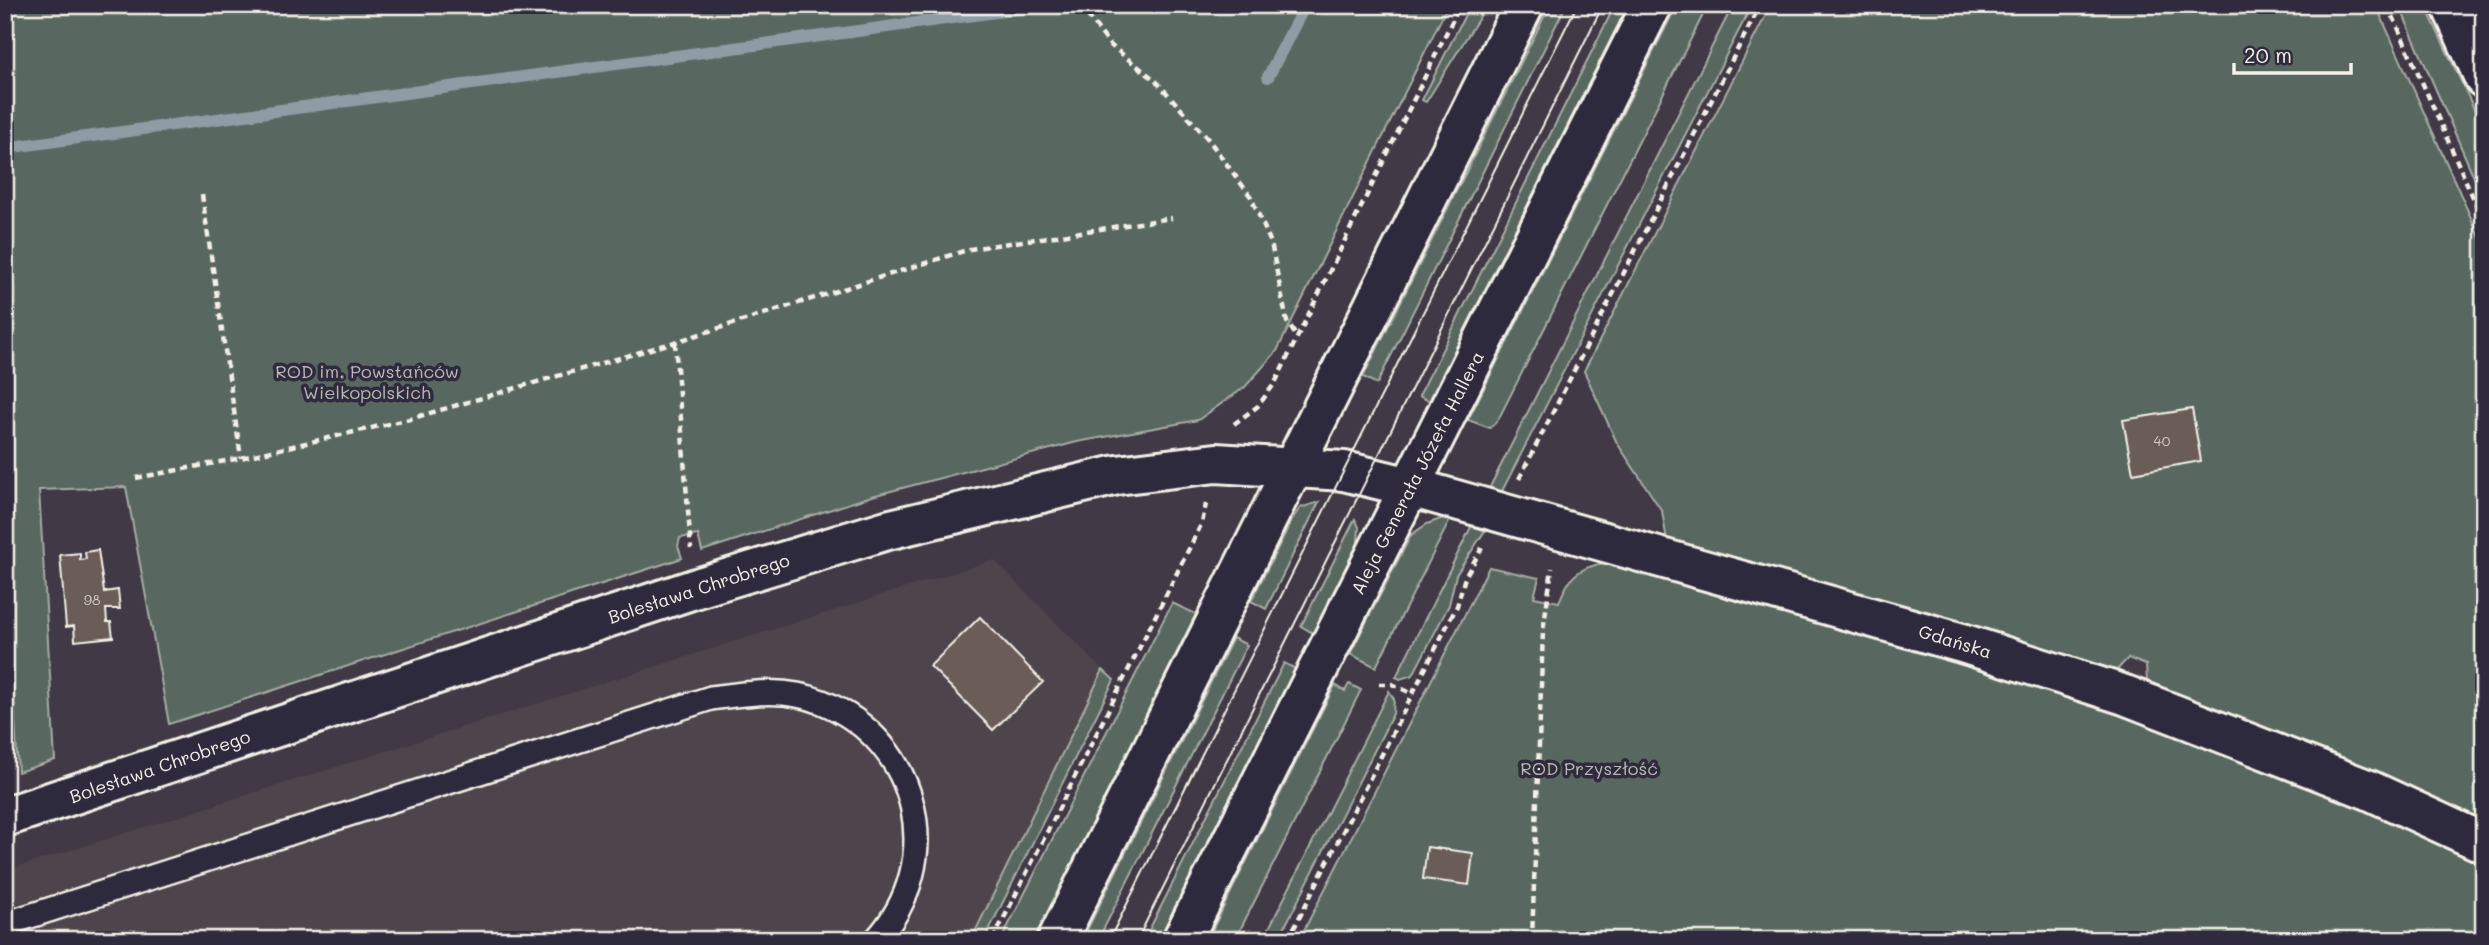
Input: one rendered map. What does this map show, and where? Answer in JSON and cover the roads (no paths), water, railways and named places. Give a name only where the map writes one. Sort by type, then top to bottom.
[{"type":"street","points":[[1057,940],[1524,5]]},
{"type":"street","name":"Aleja Generała Józefa Hallera","points":[[1182,940],[1653,5]]},
{"type":"street","points":[[2451,5],[2484,78]]},
{"type":"street","name":"Bolesława Chrobrego","points":[[5,817],[700,587],[887,530],[1117,475],[1216,463],[1344,471],[1410,487]]},
{"type":"street","name":"Gdańska","points":[[1410,487],[1962,643],[2125,695],[2369,790],[2484,843]]},
{"type":"lane","points":[[5,924],[711,698],[769,691],[822,702],[866,729],[895,762],[913,802],[918,847],[909,880],[888,926],[876,940]]},
{"type":"waterway","points":[[5,148],[1047,5]]},
{"type":"waterway","points":[[1268,77],[1305,5]]},
{"type":"tram line","points":[[1109,940],[1577,5]]},
{"type":"tram line","points":[[1137,940],[1603,5]]},
{"type":"park label","name":"ROD im. Powstańców Wielkopolskich","points":[[367,382]]},
{"type":"park label","name":"ROD Przyszłość","points":[[1589,769]]}]
